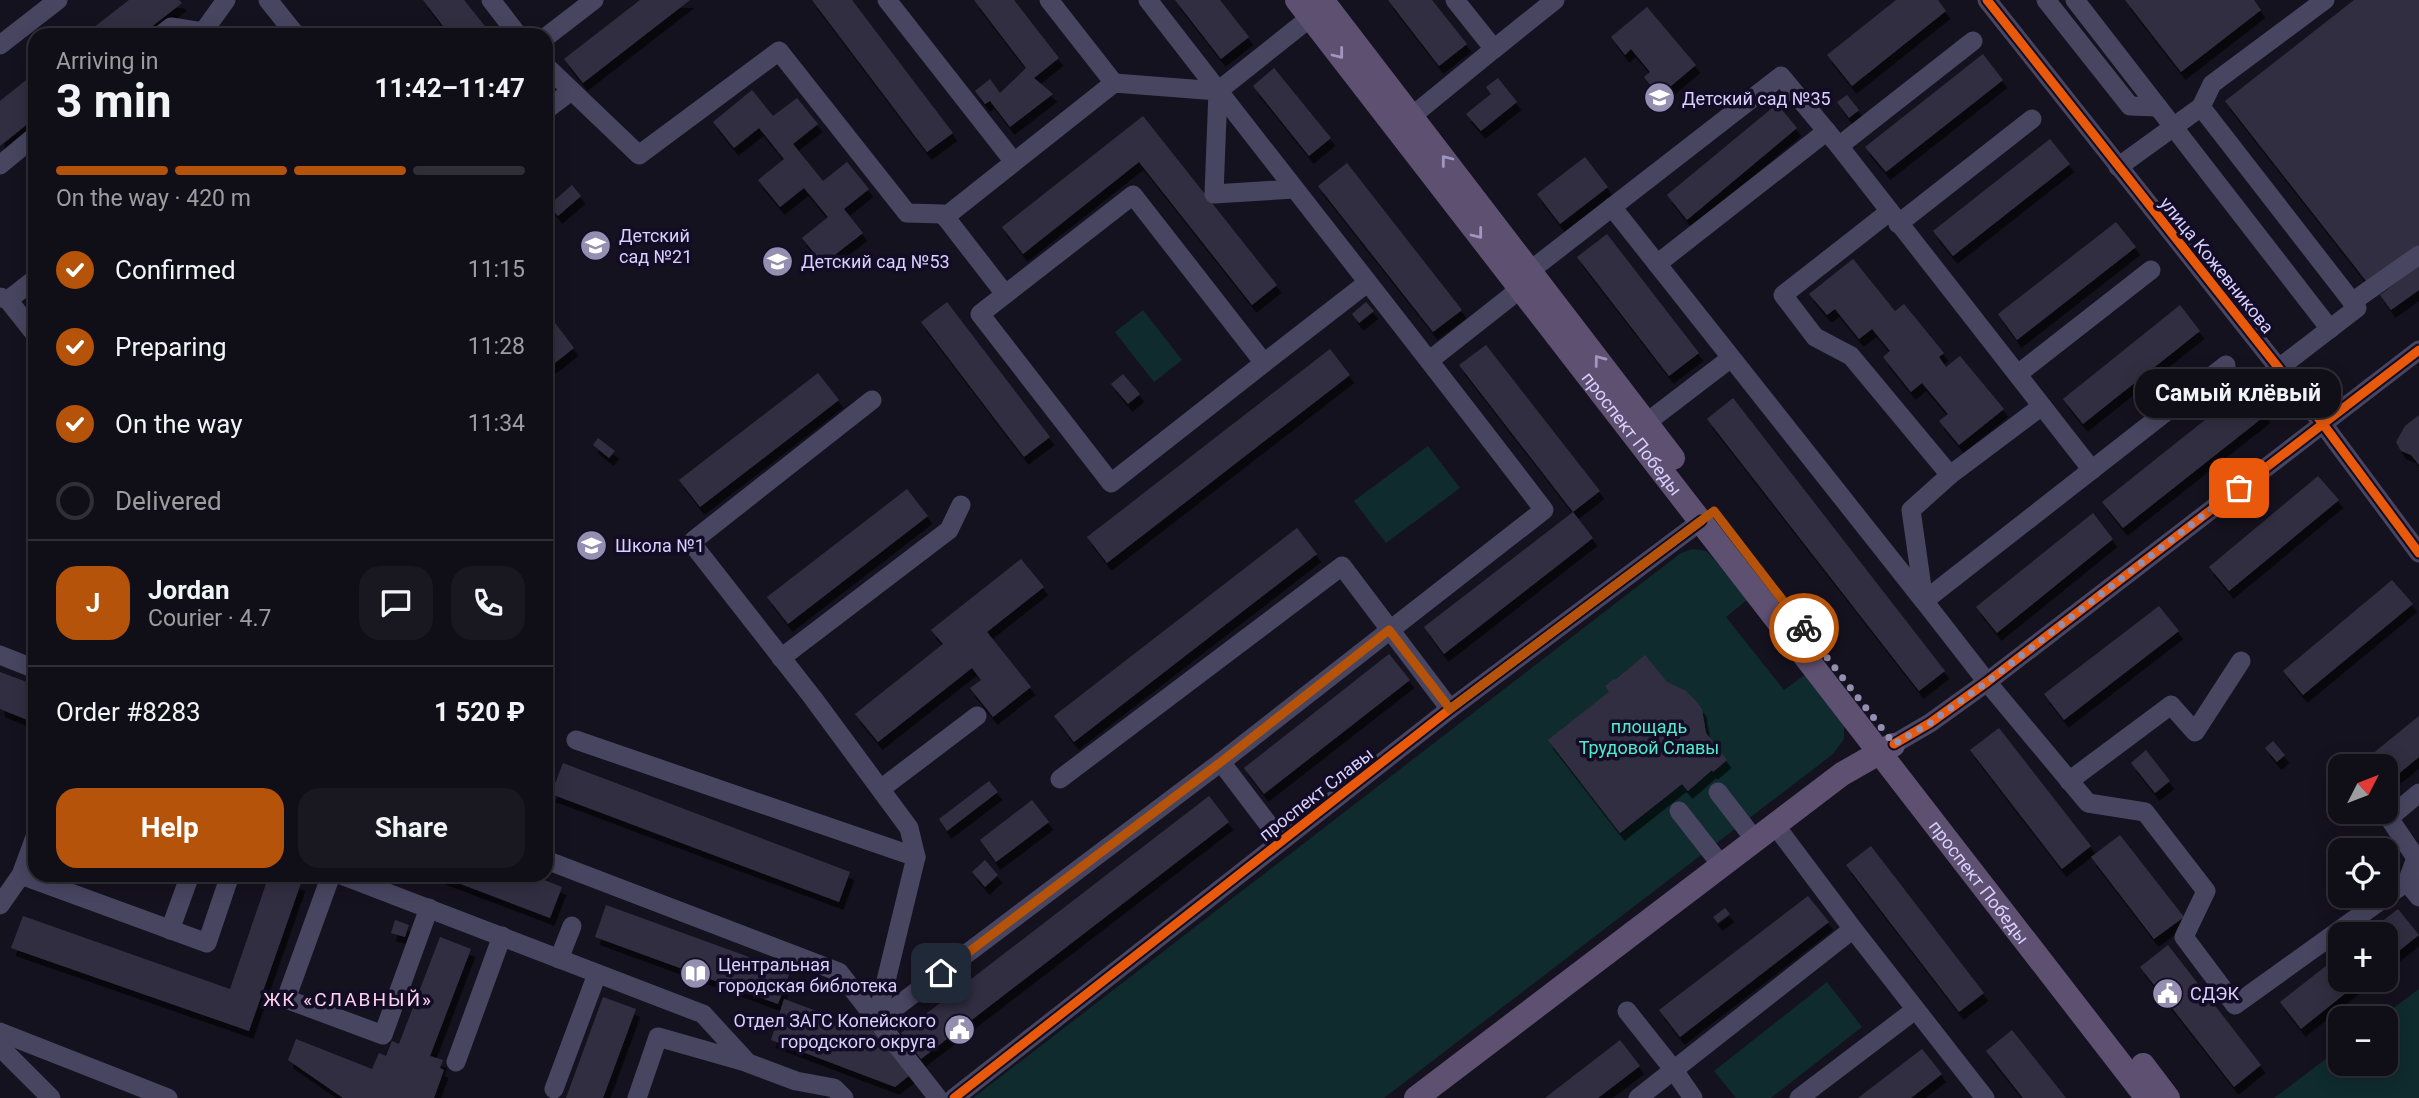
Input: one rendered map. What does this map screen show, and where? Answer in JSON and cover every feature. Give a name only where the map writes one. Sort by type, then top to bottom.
[{"type":"main road","name":"проспект Победы","points":[[1310,6],[1412,116],[1524,278],[1646,423],[1707,516]]},
{"type":"main road","name":"проспект Победы","points":[[1310,6],[1887,748],[2168,1098]]},
{"type":"main road","name":"проспект Победы","points":[[1887,748],[2147,1098]]},
{"type":"main road","points":[[1416,1098],[1842,774],[1887,748]]},
{"type":"street","points":[[0,45],[58,0]]},
{"type":"street","points":[[207,28],[226,0]]},
{"type":"street","points":[[268,0],[290,28]]},
{"type":"street","points":[[491,0],[513,28]]},
{"type":"street","points":[[553,32],[594,0]]},
{"type":"street","points":[[887,0],[1014,162]]},
{"type":"street","points":[[1049,0],[1114,83]]},
{"type":"street","points":[[876,1022],[1221,762],[1544,510],[1148,0]]},
{"type":"street","points":[[1455,0],[1494,49]]},
{"type":"street","points":[[1412,116],[1555,0]]},
{"type":"street","name":"улица Кожевникова","points":[[1987,0],[2323,424],[2419,553]]},
{"type":"street","points":[[2046,0],[2130,106],[2158,107]]},
{"type":"street","points":[[2075,0],[2330,329]]},
{"type":"street","points":[[2119,167],[2201,107],[2212,84],[2325,0]]},
{"type":"street","points":[[1294,189],[1214,194],[1218,91],[1310,6]]},
{"type":"street","points":[[1657,264],[1973,41]]},
{"type":"street","points":[[553,73],[639,155],[779,51],[907,213],[943,214],[1005,294]]},
{"type":"street","points":[[1430,360],[1510,297],[1524,278],[1781,76],[2092,470]]},
{"type":"street","points":[[945,217],[1114,83],[1218,91]]},
{"type":"street","points":[[553,105],[571,91]]},
{"type":"street","points":[[2201,107],[2357,308],[2279,368]]},
{"type":"street","points":[[1950,475],[1851,356],[1815,337],[1783,295],[2032,119]]},
{"type":"street","points":[[0,164],[28,142]]},
{"type":"street","points":[[1264,363],[1133,195],[980,314],[1111,483],[1367,283]]},
{"type":"street","points":[[1612,207],[1987,682],[2088,803],[2145,812],[2206,891],[2184,937],[2235,1005],[2415,884],[2416,858],[2389,818],[2419,793]]},
{"type":"street","points":[[2352,302],[2419,256]]},
{"type":"street","points":[[2018,374],[2151,270]]},
{"type":"street","points":[[28,284],[4,299],[28,326]]},
{"type":"street","points":[[1887,748],[1930,723],[1987,682],[2419,350]]},
{"type":"street","points":[[1646,423],[1731,358]]},
{"type":"street","points":[[1924,601],[2226,365]]},
{"type":"street","points":[[872,400],[694,540],[694,546],[882,789],[909,828],[916,857],[876,1022]]},
{"type":"street","points":[[1924,601],[1911,510],[1950,475],[2042,406]]},
{"type":"street","points":[[781,658],[949,530],[961,505]]},
{"type":"street","name":"проспект Славы","points":[[954,1098],[1450,709],[1707,516]]},
{"type":"street","points":[[1060,779],[1342,566],[1450,709]]},
{"type":"street","points":[[0,655],[28,666]]},
{"type":"street","points":[[2069,781],[2171,705],[2194,732],[2241,661]]},
{"type":"street","points":[[882,789],[977,716]]},
{"type":"street","points":[[576,740],[916,857]]},
{"type":"street","points":[[1221,762],[1281,841]]},
{"type":"street","points":[[1718,792],[1755,840]]},
{"type":"street","points":[[1679,811],[1722,866]]},
{"type":"street","points":[[1775,825],[1984,1098]]},
{"type":"street","points":[[0,905],[21,875],[28,856]]},
{"type":"street","points":[[553,863],[839,972],[938,1098]]},
{"type":"street","points":[[21,875],[28,878]]},
{"type":"street","points":[[40,882],[207,943],[228,882]]},
{"type":"street","points":[[170,930],[187,882]]},
{"type":"street","points":[[328,882],[286,999],[383,1035],[429,908]]},
{"type":"street","points":[[360,882],[704,1014],[748,1063]]},
{"type":"street","points":[[559,959],[572,926]]},
{"type":"street","points":[[1638,1098],[1853,929]]},
{"type":"street","points":[[456,1062],[502,936]]},
{"type":"street","points":[[554,1088],[597,974]]},
{"type":"street","points":[[1799,1098],[1915,1010]]},
{"type":"street","points":[[1627,1011],[1693,1098]]},
{"type":"street","points":[[0,1032],[168,1098]]},
{"type":"street","points":[[637,1098],[658,1037],[748,1063],[792,1089],[834,1088],[844,1098]]},
{"type":"street","points":[[0,1047],[51,1098]]},
{"type":"green space","points":[[1143,310],[1182,360],[1154,382],[1115,332]]},
{"type":"green space","points":[[1428,446],[1460,488],[1386,543],[1354,501]]},
{"type":"green space","name":"площадь Трудовой Славы","points":[[1693,549],[1706,551],[1747,600],[1726,617],[1784,690],[1806,674],[1844,724],[1844,739],[1833,754],[1384,1098],[973,1098],[1681,553]]},
{"type":"green space","points":[[1827,982],[1862,1027],[1771,1098],[1736,1098],[1714,1071]]},
{"type":"green space","points":[[2419,989],[2419,1098],[2274,1098],[2328,1057],[2328,1076],[2398,1076],[2396,1006]]},
{"type":"building","points":[[129,0],[179,0],[182,3],[150,28],[93,28]]},
{"type":"building","points":[[423,0],[464,0],[486,28],[445,28]]},
{"type":"building","points":[[640,0],[690,0],[583,83],[564,59]]},
{"type":"building","points":[[812,0],[852,0],[953,133],[927,152]]},
{"type":"building","points":[[974,0],[1014,0],[1059,58],[1034,78],[1053,94],[1010,127],[990,101],[985,104],[975,91],[990,79],[1000,93],[1026,68]]},
{"type":"building","points":[[1175,0],[1220,0],[1249,37],[1221,59]]},
{"type":"building","points":[[1388,0],[1432,0],[1467,44],[1439,66]]},
{"type":"building","points":[[1896,0],[1938,0],[1946,11],[1852,86],[1827,55]]},
{"type":"building","points":[[2125,0],[2254,0],[2261,10],[2181,72]]},
{"type":"building","points":[[2354,0],[2419,0],[2419,247],[2370,286],[2225,101]]},
{"type":"building","points":[[1647,7],[1696,65],[1659,96],[1644,77],[1650,72],[1631,49],[1625,55],[1611,37]]},
{"type":"building","points":[[1983,54],[2003,80],[1886,172],[1865,147]]},
{"type":"building","points":[[1274,68],[1331,138],[1309,156],[1253,86]]},
{"type":"building","points":[[1498,78],[1517,102],[1481,131],[1466,114],[1491,94],[1486,87]]},
{"type":"building","points":[[28,79],[28,124],[0,146],[0,101]]},
{"type":"building","points":[[752,90],[773,116],[797,98],[818,124],[793,144],[823,181],[847,162],[869,189],[844,209],[863,233],[823,264],[802,238],[828,217],[804,188],[780,207],[758,180],[784,159],[759,128],[734,148],[713,122]]},
{"type":"building","points":[[1847,95],[1859,110],[1849,118],[1837,102]]},
{"type":"building","points":[[1777,104],[1797,128],[1687,220],[1667,195]]},
{"type":"building","points":[[1143,116],[1277,285],[1252,305],[1139,162],[1023,254],[1002,227]]},
{"type":"building","points":[[2050,139],[2070,164],[1953,256],[1933,231]]},
{"type":"building","points":[[1585,157],[1608,187],[1560,224],[1537,194]]},
{"type":"building","points":[[1347,163],[1462,310],[1433,332],[1318,186]]},
{"type":"building","points":[[572,185],[581,196],[558,216],[553,210],[553,202]]},
{"type":"building","points":[[2116,222],[2136,247],[2017,340],[1998,314]]},
{"type":"building","points":[[1607,234],[1699,353],[1669,376],[1577,257]]},
{"type":"building","points":[[1853,259],[1895,311],[1904,304],[1944,353],[1939,357],[1946,367],[1960,356],[2004,409],[1959,445],[1939,421],[1948,414],[1922,383],[1911,392],[1883,357],[1890,351],[1872,329],[1859,339],[1835,309],[1827,315],[1809,294]]},
{"type":"building","points":[[2419,265],[2419,290],[2391,310],[2380,295]]},
{"type":"building","points":[[947,302],[1050,437],[1024,457],[921,322]]},
{"type":"building","points":[[1366,302],[1374,311],[1359,323],[1352,314]]},
{"type":"building","points":[[2180,305],[2200,331],[2083,424],[2063,399]]},
{"type":"building","points":[[553,320],[574,348],[553,364]]},
{"type":"building","points":[[1486,345],[1600,491],[1573,512],[1459,365]]},
{"type":"building","points":[[1330,349],[1350,375],[1107,563],[1087,537]]},
{"type":"building","points":[[818,373],[839,400],[700,507],[679,480]]},
{"type":"building","points":[[1123,374],[1140,394],[1128,404],[1111,384]]},
{"type":"building","points":[[2245,388],[2266,415],[2123,528],[2102,502]]},
{"type":"building","points":[[1733,398],[1945,671],[1919,691],[1707,419]]},
{"type":"building","points":[[2419,415],[2419,465],[2411,455],[2401,451],[2396,442],[2405,426]]},
{"type":"building","points":[[598,438],[615,451],[609,458],[593,445]]},
{"type":"building","points":[[2318,476],[2339,500],[2229,591],[2209,567]]},
{"type":"building","points":[[907,489],[928,516],[788,624],[767,597]]},
{"type":"building","points":[[1573,512],[1593,538],[1444,654],[1424,627]]},
{"type":"building","points":[[2093,513],[2113,539],[1997,633],[1976,607]]},
{"type":"building","points":[[1297,528],[1317,554],[1074,742],[1054,716]]},
{"type":"building","points":[[1021,559],[1044,587],[987,632],[1031,687],[993,717],[970,688],[981,680],[972,668],[878,742],[855,714],[943,644],[931,630]]},
{"type":"building","points":[[2392,580],[2413,604],[2303,695],[2283,671]]},
{"type":"building","points":[[2159,606],[2179,631],[2064,720],[2044,694]]},
{"type":"building","points":[[1389,654],[1410,680],[1264,794],[1244,768]]},
{"type":"building","points":[[1645,655],[1667,682],[1686,691],[1696,701],[1702,709],[1706,733],[1727,760],[1688,791],[1682,784],[1620,833],[1548,740],[1609,692],[1605,686]]},
{"type":"building","points":[[0,672],[28,682],[28,720],[0,709]]},
{"type":"building","points":[[2419,716],[2419,757],[2398,774],[2398,754],[2372,754]]},
{"type":"building","points":[[1999,728],[2091,846],[2062,869],[1970,750]]},
{"type":"building","points":[[2273,741],[2285,755],[2277,762],[2265,748]]},
{"type":"building","points":[[2146,750],[2170,781],[2155,793],[2131,763]]},
{"type":"building","points":[[563,763],[850,872],[839,902],[553,795]]},
{"type":"building","points":[[989,781],[998,792],[947,831],[939,819]]},
{"type":"building","points":[[1209,796],[1229,822],[921,1059],[901,1033]]},
{"type":"building","points":[[1032,800],[1049,822],[996,862],[980,840]]},
{"type":"building","points":[[2120,835],[2184,917],[2154,939],[2091,857]]},
{"type":"building","points":[[1871,846],[1984,993],[1959,1012],[1846,865]]},
{"type":"building","points":[[985,860],[998,875],[985,887],[972,872]]},
{"type":"building","points":[[267,882],[301,883],[249,1031],[11,948],[23,916],[230,989]]},
{"type":"building","points":[[455,882],[549,882],[562,887],[550,918]]},
{"type":"building","points":[[1808,896],[1829,922],[1680,1037],[1659,1010]]},
{"type":"building","points":[[606,905],[790,972],[778,1004],[595,937]]},
{"type":"building","points":[[1725,908],[1730,914],[1718,923],[1713,917]]},
{"type":"building","points":[[2398,909],[2419,935],[2398,952],[2398,922],[2381,922]]},
{"type":"building","points":[[395,920],[409,925],[405,937],[391,933]]},
{"type":"building","points":[[440,937],[471,949],[430,1056],[443,1060],[440,1068],[444,1070],[434,1098],[343,1098],[288,1060],[296,1039],[372,1069],[379,1053],[386,1056],[392,1041],[399,1044]]},
{"type":"building","points":[[2168,945],[2261,1065],[2234,1087],[2140,967]]},
{"type":"building","points":[[2328,964],[2328,992],[2347,992],[2301,1029],[2280,1002]]},
{"type":"building","points":[[603,997],[636,1009],[603,1098],[566,1098]]},
{"type":"building","points":[[784,999],[885,1036],[915,1071],[895,1087],[771,1040]]},
{"type":"building","points":[[2012,1030],[2066,1098],[2023,1098],[1986,1051]]},
{"type":"building","points":[[1620,1040],[1640,1066],[1598,1098],[1545,1098]]},
{"type":"building","points":[[1922,1049],[1942,1074],[1911,1098],[1858,1098]]},
{"type":"cycle path","points":[[1987,0],[2323,424],[2419,553]]},
{"type":"cycle path","points":[[1894,744],[1930,723],[1987,682],[2419,350]]},
{"type":"cycle path","points":[[954,1098],[1450,709],[1701,521]]},
{"type":"way so far","points":[[1804,628],[1894,744],[1930,723],[1987,682],[2239,488]]},
{"type":"place","name":"Детский сад №35","points":[[1659,98]]},
{"type":"place","name":"Детский сад №21","points":[[596,245]]},
{"type":"place","name":"Детский сад №53","points":[[778,261]]},
{"type":"place","name":"Самый клёвый","points":[[2239,488]]},
{"type":"place","name":"Школа №1","points":[[592,545]]},
{"type":"place","name":"Центральная городская библотека","points":[[695,974]]},
{"type":"place","name":"СДЭК","points":[[2167,993]]},
{"type":"place","name":"Отдел ЗАГС Копейского городского округа","points":[[959,1030]]},
{"type":"district","name":"ЖК «СЛАВНЫЙ»","points":[[348,999]]},
{"type":"route","points":[[941,973],[1221,762],[1389,630],[1450,709],[1714,511],[1804,628]]}]
